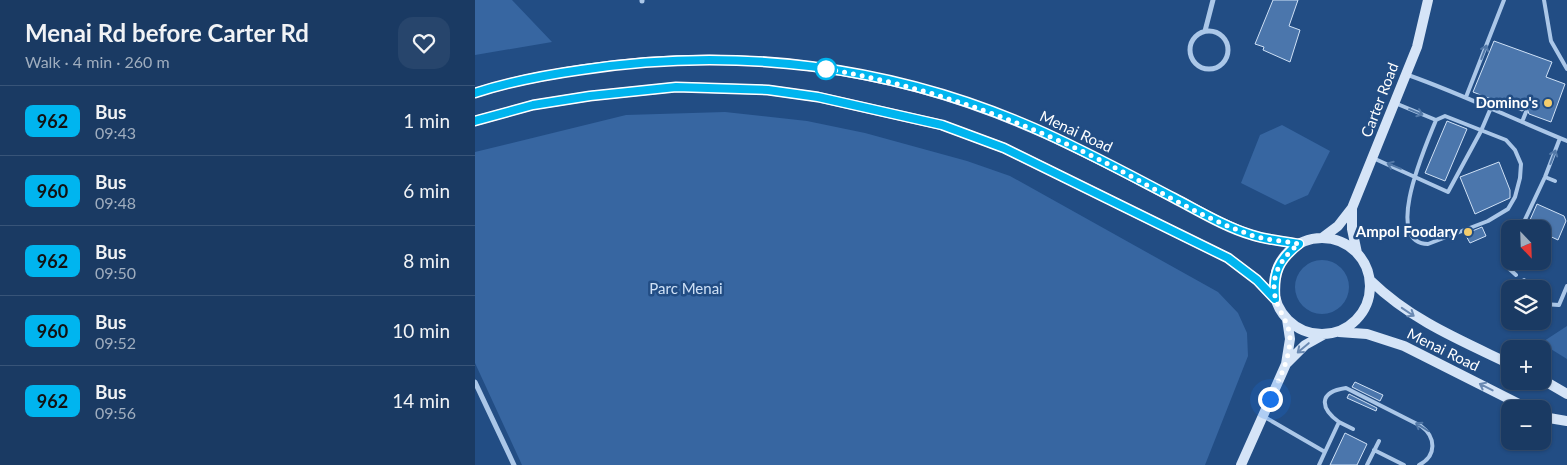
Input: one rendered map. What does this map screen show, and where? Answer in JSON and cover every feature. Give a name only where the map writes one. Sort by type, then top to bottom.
[{"type":"main road","name":"Carter Road","points":[[1322,238],[1338,226],[1352,208],[1417,47],[1428,0]]},
{"type":"main road","name":"Menai Road","points":[[475,93],[544,75],[615,64],[681,60],[755,60],[870,76],[976,106],[1033,128],[1209,216],[1252,235],[1299,244]]},
{"type":"main road","points":[[475,121],[533,105],[590,96],[676,87],[768,90],[818,97],[942,125],[1004,148],[1228,258],[1257,280],[1275,299],[1287,319],[1303,330],[1323,335]]},
{"type":"main road","name":"Carter Road","points":[[1352,208],[1352,229],[1357,253]]},
{"type":"main road","points":[[1275,299],[1274,283],[1278,267],[1287,254],[1299,244],[1310,239],[1322,238],[1347,244],[1367,266],[1371,281],[1370,297],[1364,312],[1353,324],[1339,332],[1323,335],[1305,346],[1286,364]]},
{"type":"main road","name":"Menai Road","points":[[1371,281],[1391,300],[1419,319],[1501,360]]},
{"type":"main road","points":[[1241,465],[1286,364],[1290,340],[1287,319]]},
{"type":"main road","name":"Menai Road","points":[[1339,332],[1367,334],[1404,346],[1511,400]]},
{"type":"main road","points":[[1551,385],[1567,394]]},
{"type":"main road","points":[[1551,418],[1567,421]]},
{"type":"street","points":[[1205,30],[1219,32],[1224,36],[1229,47],[1227,59],[1223,64],[1211,69],[1199,66],[1191,56],[1190,50],[1194,38],[1205,30],[1213,0]]},
{"type":"street","points":[[475,382],[513,465]]},
{"type":"lane","points":[[1466,97],[1504,0]]},
{"type":"lane","points":[[1544,0],[1551,42],[1567,68]]},
{"type":"lane","points":[[1406,74],[1466,97],[1490,110],[1567,141]]},
{"type":"lane","points":[[1395,103],[1436,120]]},
{"type":"lane","points":[[1373,158],[1448,192],[1481,131],[1490,110]]},
{"type":"lane","points":[[1521,122],[1526,112]]},
{"type":"lane","points":[[1445,116],[1481,131],[1506,140],[1515,150],[1521,164],[1515,197],[1508,209],[1488,221],[1428,244],[1418,243],[1409,231],[1407,216],[1414,175],[1436,120],[1445,116]]},
{"type":"lane","points":[[1561,138],[1567,137]]},
{"type":"lane","points":[[1525,220],[1561,138]]},
{"type":"lane","points":[[1545,177],[1555,181]]},
{"type":"lane","points":[[1510,270],[1516,275]]},
{"type":"lane","points":[[1551,304],[1559,305],[1567,286]]},
{"type":"lane","points":[[1353,429],[1328,414],[1325,406],[1326,398],[1331,392],[1346,388],[1430,432],[1433,439],[1433,448],[1425,462],[1419,465]]},
{"type":"lane","points":[[1262,416],[1325,452]]},
{"type":"lane","points":[[1319,465],[1339,422]]},
{"type":"lane","points":[[1367,465],[1379,442]]},
{"type":"lane","points":[[1374,450],[1404,465]]},
{"type":"green space","points":[[475,0],[512,0],[552,42],[475,55]]},
{"type":"green space","name":"Parc Menai","points":[[725,112],[807,121],[865,133],[967,161],[1010,176],[1218,292],[1238,313],[1247,333],[1248,356],[1205,465],[522,465],[475,363],[475,152],[626,115]]},
{"type":"green space","points":[[1282,125],[1330,151],[1308,195],[1285,205],[1241,183],[1260,135]]},
{"type":"green space","points":[[1322,260],[1332,262],[1341,268],[1347,277],[1349,287],[1347,297],[1341,306],[1332,312],[1322,314],[1312,312],[1303,306],[1297,297],[1295,287],[1297,277],[1303,268],[1312,262]]},
{"type":"green space","points":[[1567,326],[1567,359],[1551,349],[1551,340],[1546,340]]},
{"type":"building","points":[[1273,0],[1298,0],[1289,26],[1300,30],[1290,62],[1263,50],[1264,47],[1255,44]]},
{"type":"building","points":[[1494,41],[1552,62],[1546,77],[1565,84],[1551,122],[1529,114],[1527,108],[1522,111],[1473,92]]},
{"type":"building","points":[[1447,121],[1467,129],[1445,181],[1425,173]]},
{"type":"building","name":"Ampol Foodary","points":[[1499,162],[1510,190],[1510,198],[1475,214],[1460,177]]},
{"type":"building","points":[[1537,204],[1564,216],[1566,221],[1558,240],[1551,237],[1551,220],[1530,220]]},
{"type":"building","points":[[1482,227],[1486,236],[1470,243],[1465,234]]},
{"type":"building","points":[[1355,382],[1383,395],[1380,401],[1352,387]]},
{"type":"building","points":[[1349,394],[1377,408],[1376,411],[1347,398]]},
{"type":"building","points":[[1345,433],[1367,444],[1357,465],[1330,465]]},
{"type":"bus line","name":"962","points":[[475,93],[544,75],[615,64],[681,60],[755,60],[870,76],[976,106],[1033,128],[1091,155],[1209,216],[1252,235],[1299,244],[1287,254],[1278,267],[1274,283],[1275,299],[1257,280],[1228,258],[1004,148],[942,125],[818,97],[768,90],[676,87],[590,96],[533,105],[475,121]]},
{"type":"place","name":"Domino's","points":[[1548,103]]},
{"type":"place","name":"Ampol Foodary","points":[[1468,232]]},
{"type":"route","points":[[826,69],[822,68],[870,76],[976,106],[1033,128],[1091,155],[1209,216],[1252,235],[1299,244],[1287,254],[1278,267],[1274,283],[1275,299],[1287,319],[1290,340],[1286,364],[1270,399]]}]
